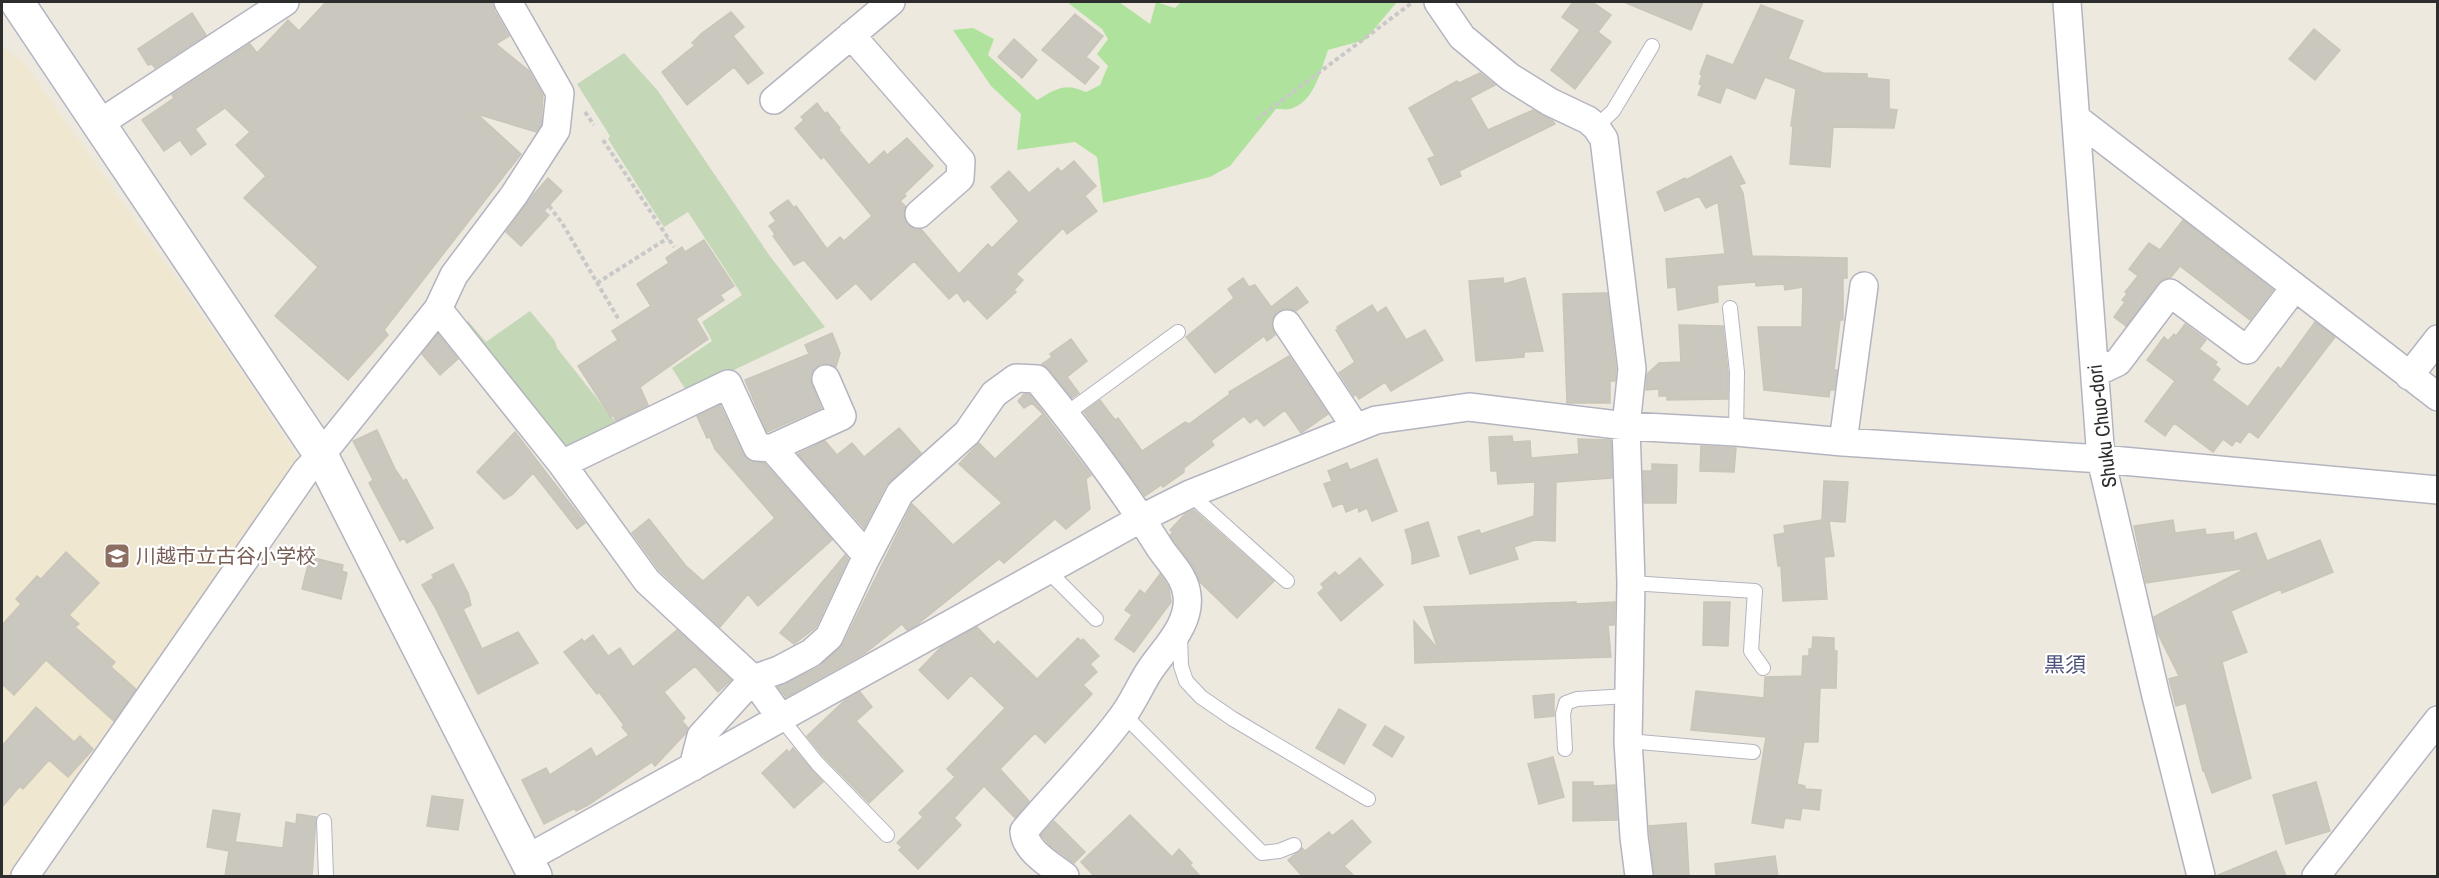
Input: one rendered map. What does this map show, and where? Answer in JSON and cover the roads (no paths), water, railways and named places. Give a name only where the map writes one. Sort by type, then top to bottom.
[{"type":"street","points":[[17,2],[321,455],[531,868],[693,767],[1142,518],[1190,494],[1376,420],[1469,407],[1626,426],[2101,459],[2438,490]]},
{"type":"street","points":[[100,123],[285,2]]},
{"type":"street","points":[[25,876],[306,471],[438,309],[454,275],[514,195],[556,130],[560,93],[508,2]]},
{"type":"street","points":[[774,100],[891,2]]},
{"type":"street","points":[[1438,2],[1462,37],[1510,77],[1550,102],[1588,120],[1604,139],[1632,369],[1626,426],[1631,583],[1628,741],[1634,837],[1639,876]]},
{"type":"street","name":"Shuku Chuo-dori","points":[[2067,2],[2101,459],[2201,876]]},
{"type":"street","points":[[851,35],[961,161],[960,178],[919,214]]},
{"type":"street","points":[[2077,119],[2438,397]]},
{"type":"street","points":[[1843,442],[1864,286]]},
{"type":"street","points":[[2095,373],[2118,362],[2170,293],[2247,350],[2295,287]]},
{"type":"street","points":[[438,309],[562,464],[646,581],[753,679],[781,718]]},
{"type":"street","points":[[1287,324],[1356,428]]},
{"type":"street","points":[[2409,376],[2438,339]]},
{"type":"street","points":[[693,767],[700,736],[753,679],[779,670],[812,653],[829,637],[900,493],[967,433],[994,394],[1016,378],[1036,380],[1066,414],[1142,518],[1161,550],[1185,583],[1188,596],[1187,612],[1179,628],[1148,673],[1124,715],[1089,759],[1024,831],[1024,839],[1035,852],[1065,876]]},
{"type":"street","points":[[562,464],[728,384],[757,447],[772,448],[842,416],[826,379]]},
{"type":"street","points":[[772,448],[867,556]]},
{"type":"street","points":[[2316,876],[2438,720]]},
{"type":"lane","points":[[1596,127],[1612,111],[1652,46]]},
{"type":"lane","points":[[1730,308],[1737,372],[1736,432]]},
{"type":"lane","points":[[1066,414],[1178,332]]},
{"type":"lane","points":[[1190,494],[1287,581]]},
{"type":"lane","points":[[1048,571],[1096,619]]},
{"type":"lane","points":[[1631,583],[1755,591],[1751,651],[1763,668]]},
{"type":"lane","points":[[1179,628],[1181,666],[1186,681],[1201,697],[1233,719],[1368,800]]},
{"type":"lane","points":[[1565,749],[1563,714],[1566,703],[1577,699],[1628,696]]},
{"type":"lane","points":[[1124,715],[1262,853],[1279,851],[1294,845]]},
{"type":"lane","points":[[781,718],[817,763],[887,835]]},
{"type":"lane","points":[[1628,741],[1754,752]]},
{"type":"lane","points":[[324,821],[326,876]]},
{"type":"place","name":"川越市立古谷小学校","points":[[117,556]]},
{"type":"district","name":"黒須","points":[[2065,665]]}]
